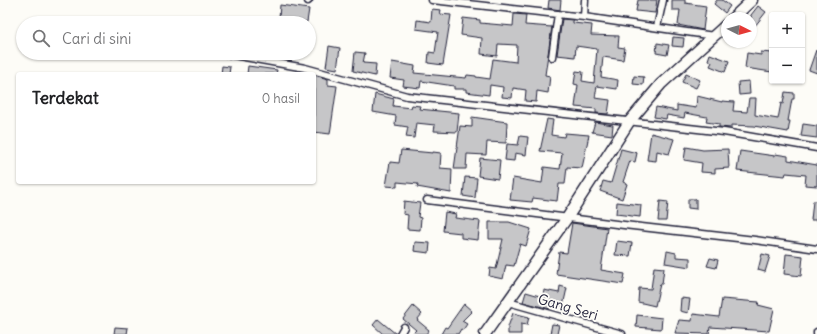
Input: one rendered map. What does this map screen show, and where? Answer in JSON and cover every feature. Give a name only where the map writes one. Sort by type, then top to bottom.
[{"type":"main road","points":[[739,12],[752,0]]},
{"type":"main road","points":[[485,334],[567,218],[629,122],[661,84],[721,30]]},
{"type":"street","points":[[432,0],[464,2],[584,17],[714,36]]},
{"type":"street","points":[[584,17],[585,0]]},
{"type":"street","points":[[657,27],[662,0]]},
{"type":"street","points":[[552,58],[558,14]]},
{"type":"street","points":[[262,60],[296,66],[407,96],[724,132],[817,148]]},
{"type":"street","points":[[295,72],[296,66]]},
{"type":"street","points":[[427,200],[755,240],[817,249]]},
{"type":"street","name":"Gang Seri","points":[[508,302],[622,334]]},
{"type":"street","points":[[400,334],[404,327]]},
{"type":"building","points":[[549,0],[561,0],[560,10],[548,8]]},
{"type":"building","points":[[638,0],[657,0],[655,13],[636,11]]},
{"type":"building","points":[[672,0],[685,0],[685,3],[706,6],[703,30],[678,25],[680,10],[672,10]]},
{"type":"building","points":[[717,0],[722,0],[730,6],[726,12],[724,12],[714,4]]},
{"type":"building","points":[[280,5],[309,9],[308,16],[279,16]]},
{"type":"building","points":[[758,6],[766,12],[757,23],[757,12],[753,12]]},
{"type":"building","points":[[432,9],[441,10],[440,14],[451,15],[443,65],[428,63],[429,52],[435,53],[438,32],[416,29],[417,20],[431,22]]},
{"type":"building","points":[[514,14],[526,15],[525,25],[552,27],[545,75],[550,76],[548,93],[537,91],[536,102],[525,101],[526,90],[513,88],[512,98],[502,97],[503,87],[490,85],[489,95],[466,92],[466,89],[454,89],[454,86],[421,81],[420,88],[403,86],[404,80],[390,78],[392,62],[415,66],[414,73],[466,78],[467,75],[490,79],[493,59],[516,62],[517,45],[498,44],[497,56],[481,54],[482,38],[461,35],[463,18],[480,20],[480,23],[513,26]]},
{"type":"building","points":[[562,19],[573,20],[573,23],[592,25],[591,35],[619,36],[618,47],[625,48],[623,60],[603,57],[601,77],[618,80],[617,89],[597,86],[595,98],[610,100],[608,114],[596,113],[596,109],[575,107],[578,85],[574,84],[576,71],[583,72],[582,81],[594,83],[597,49],[576,46],[575,57],[557,55]]},
{"type":"building","points":[[673,37],[684,38],[683,47],[672,46]]},
{"type":"building","points":[[657,43],[669,45],[667,55],[656,53]]},
{"type":"building","points":[[329,46],[340,48],[337,69],[326,67]]},
{"type":"building","points":[[816,50],[817,51],[817,73],[809,70]]},
{"type":"building","points":[[355,52],[365,53],[363,63],[376,64],[375,76],[353,71]]},
{"type":"building","points":[[761,52],[769,53],[769,72],[745,68],[747,53],[761,55]]},
{"type":"building","points":[[710,54],[729,61],[725,72],[710,66],[712,62],[708,60]]},
{"type":"building","points":[[222,66],[230,67],[229,72],[221,72]]},
{"type":"building","points":[[248,66],[277,70],[276,72],[247,72]]},
{"type":"building","points":[[686,74],[700,80],[696,88],[682,82]]},
{"type":"building","points":[[316,76],[328,79],[328,85],[337,86],[330,134],[316,132]]},
{"type":"building","points":[[634,76],[644,77],[643,85],[633,84]]},
{"type":"building","points":[[749,81],[750,94],[739,95],[738,82]]},
{"type":"building","points":[[785,92],[794,93],[794,99],[792,99],[788,121],[790,121],[788,132],[754,126],[731,125],[731,128],[719,127],[719,124],[706,122],[707,117],[685,113],[684,118],[667,115],[666,119],[654,117],[656,107],[677,111],[677,105],[696,108],[697,96],[722,102],[734,102],[733,111],[747,112],[749,98],[756,98],[755,115],[778,119]]},
{"type":"building","points":[[375,94],[394,99],[393,106],[411,108],[412,105],[420,106],[419,109],[459,113],[457,132],[434,131],[435,125],[416,123],[414,138],[406,137],[408,127],[395,125],[396,116],[373,112]]},
{"type":"building","points":[[472,117],[507,122],[506,143],[487,142],[486,155],[467,154],[466,169],[454,169],[460,126],[472,127]]},
{"type":"building","points":[[547,119],[553,120],[551,135],[564,137],[565,133],[589,135],[582,168],[567,167],[565,184],[559,184],[557,201],[533,198],[532,202],[510,200],[513,178],[542,183],[544,167],[560,169],[562,153],[540,151]]},
{"type":"building","points":[[595,122],[613,125],[612,135],[592,132]]},
{"type":"building","points":[[803,124],[817,126],[817,138],[801,136]]},
{"type":"building","points":[[651,133],[674,139],[669,154],[657,151],[656,161],[647,160]]},
{"type":"building","points":[[520,136],[528,137],[526,155],[515,153],[514,161],[505,160],[507,144],[518,145]]},
{"type":"building","points":[[686,147],[703,150],[728,149],[729,168],[715,169],[715,173],[701,172],[702,163],[684,160]]},
{"type":"building","points":[[621,149],[637,153],[635,162],[630,161],[623,182],[627,184],[622,199],[600,191],[603,181],[611,183]]},
{"type":"building","points":[[401,150],[441,153],[440,168],[452,169],[451,193],[417,187],[418,184],[397,182],[397,187],[386,186],[390,162],[399,163]]},
{"type":"building","points":[[740,151],[775,156],[775,154],[788,156],[788,160],[817,165],[817,186],[805,185],[806,175],[786,173],[785,176],[737,171]]},
{"type":"building","points":[[480,158],[500,160],[498,179],[478,176]]},
{"type":"building","points":[[465,177],[477,178],[475,198],[463,196]]},
{"type":"building","points":[[688,199],[696,199],[696,209],[688,208]]},
{"type":"building","points":[[404,201],[420,203],[418,217],[421,218],[420,230],[407,229],[408,215],[403,214]]},
{"type":"building","points":[[660,201],[668,202],[666,221],[658,221]]},
{"type":"building","points":[[813,201],[817,201],[817,220],[811,220]]},
{"type":"building","points":[[617,202],[641,205],[640,217],[616,214]]},
{"type":"building","points":[[445,212],[456,214],[455,218],[480,221],[478,240],[461,238],[461,233],[443,231]]},
{"type":"building","points":[[489,222],[509,222],[531,229],[526,246],[520,244],[514,266],[506,265],[503,279],[489,276],[490,268],[496,269],[503,239],[489,239]]},
{"type":"building","points":[[572,223],[607,228],[601,270],[625,274],[623,284],[556,274],[559,252],[567,253]]},
{"type":"building","points":[[617,241],[632,243],[630,256],[615,255]]},
{"type":"building","points":[[415,242],[430,243],[429,253],[414,251]]},
{"type":"building","points":[[667,251],[676,253],[676,257],[690,258],[690,267],[665,263]]},
{"type":"building","points":[[762,254],[770,256],[765,272],[758,270]]},
{"type":"building","points":[[786,254],[803,256],[801,276],[784,274]]},
{"type":"building","points":[[710,258],[718,260],[716,268],[707,266]]},
{"type":"building","points":[[654,267],[664,268],[662,284],[660,284],[655,306],[638,302],[639,288],[651,289]]},
{"type":"building","points":[[560,286],[567,288],[563,306],[551,304],[550,309],[523,302],[526,292],[543,297],[544,290],[559,293]]},
{"type":"building","points":[[681,298],[690,299],[688,313],[680,311]]},
{"type":"building","points":[[722,299],[759,302],[758,305],[774,309],[769,331],[710,327],[709,334],[675,333],[679,320],[692,321],[693,314],[719,317]]},
{"type":"building","points":[[464,304],[472,311],[462,321],[467,324],[463,330],[461,329],[458,334],[441,334],[445,327],[447,328]]},
{"type":"building","points":[[413,306],[422,314],[417,320],[429,330],[426,334],[412,334],[416,330],[403,319]]},
{"type":"building","points":[[513,313],[529,317],[527,325],[521,324],[521,334],[508,334],[508,327]]},
{"type":"building","points":[[637,315],[662,318],[661,329],[636,327]]},
{"type":"building","points":[[378,319],[396,334],[383,334],[373,325]]},
{"type":"building","points":[[552,324],[559,325],[557,334],[550,334]]},
{"type":"building","points":[[115,327],[128,328],[127,334],[114,334]]}]
